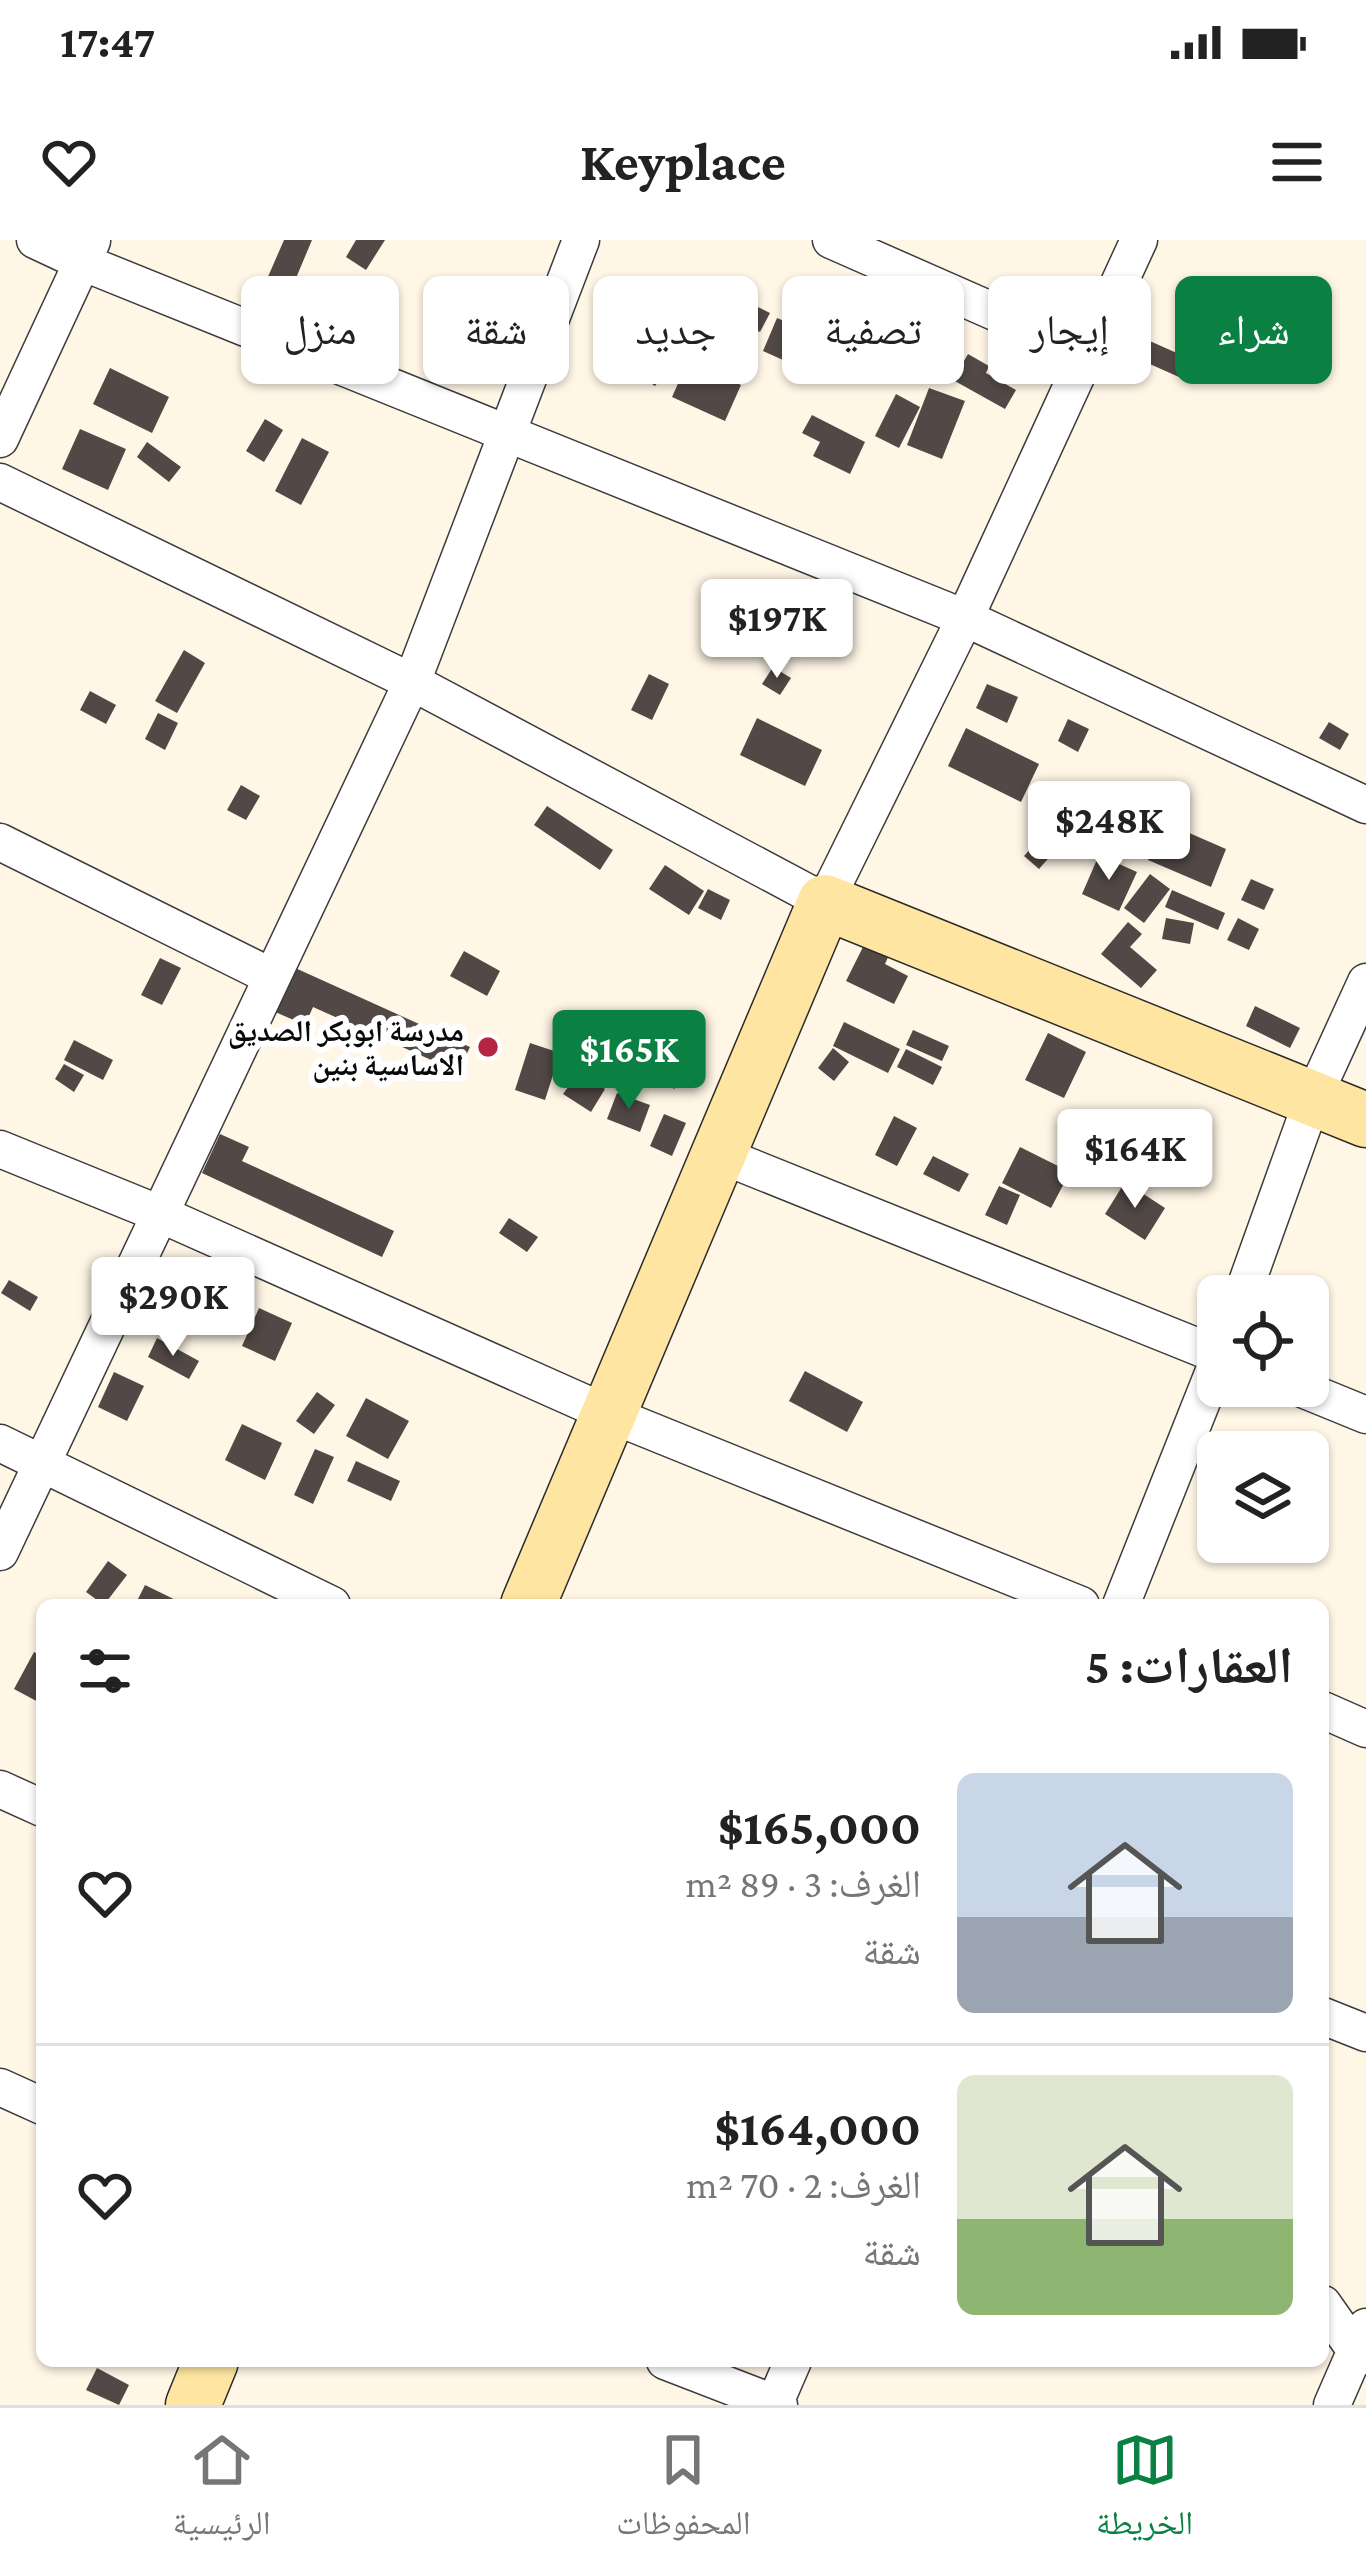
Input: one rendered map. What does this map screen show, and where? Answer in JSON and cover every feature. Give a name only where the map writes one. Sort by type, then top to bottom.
[{"type":"street","points":[[35,240],[87,251],[508,431],[965,618],[1366,805]]},
{"type":"street","points":[[0,1552],[412,682],[581,240]]},
{"type":"street","points":[[831,240],[988,309]]},
{"type":"street","points":[[1123,276],[1139,240]]},
{"type":"street","points":[[0,439],[87,251]]},
{"type":"street","points":[[531,1599],[825,902],[1074,384]]},
{"type":"street","points":[[0,482],[412,682],[825,902],[1366,1120]]},
{"type":"street","points":[[0,842],[272,977]]},
{"type":"street","points":[[1250,1275],[1313,1098],[1366,982]]},
{"type":"street","points":[[0,1149],[160,1214],[609,1414],[1067,1599]]},
{"type":"street","points":[[718,1154],[1197,1349]]},
{"type":"street","points":[[1329,1399],[1366,1414]]},
{"type":"street","points":[[1123,1599],[1199,1407]]},
{"type":"street","points":[[0,1444],[320,1599]]},
{"type":"street","points":[[1329,1713],[1366,1729]]},
{"type":"street","points":[[0,1789],[36,1805]]},
{"type":"street","points":[[1329,2017],[1366,2032]]},
{"type":"street","points":[[0,2086],[36,2102]]},
{"type":"street","points":[[1329,2310],[1362,2345],[1332,2405]]},
{"type":"street","points":[[193,2405],[209,2367]]},
{"type":"street","points":[[680,2367],[776,2404],[791,2367]]},
{"type":"building","points":[[284,240],[312,240],[297,276],[268,276]]},
{"type":"building","points":[[356,240],[385,240],[366,270],[346,257]]},
{"type":"building","points":[[758,307],[770,313],[758,331]]},
{"type":"building","points":[[777,318],[782,320],[782,360],[763,351]]},
{"type":"building","points":[[1151,342],[1175,352],[1175,375],[1151,365]]},
{"type":"building","points":[[968,354],[988,365],[988,384],[1005,384],[1016,390],[1005,409],[960,384],[964,384]]},
{"type":"building","points":[[110,368],[169,397],[152,433],[93,404]]},
{"type":"building","points":[[678,384],[741,385],[725,421],[672,397]]},
{"type":"building","points":[[929,388],[965,401],[942,459],[907,445]]},
{"type":"building","points":[[896,394],[920,407],[899,448],[875,436]]},
{"type":"building","points":[[812,415],[865,442],[850,474],[813,456],[820,442],[802,433]]},
{"type":"building","points":[[265,419],[283,430],[264,462],[246,451]]},
{"type":"building","points":[[80,429],[126,449],[108,490],[62,469]]},
{"type":"building","points":[[302,438],[329,452],[301,505],[275,491]]},
{"type":"building","points":[[147,442],[181,467],[169,482],[137,457]]},
{"type":"building","points":[[184,650],[205,663],[177,713],[155,701]]},
{"type":"building","points":[[773,667],[791,678],[780,695],[762,684]]},
{"type":"building","points":[[649,674],[669,684],[652,720],[631,710]]},
{"type":"building","points":[[987,684],[1018,697],[1007,723],[976,708]]},
{"type":"building","points":[[90,691],[116,705],[106,724],[80,710]]},
{"type":"building","points":[[158,713],[178,723],[165,750],[145,739]]},
{"type":"building","points":[[757,718],[822,750],[805,786],[740,755]]},
{"type":"building","points":[[1068,719],[1089,729],[1078,752],[1058,741]]},
{"type":"building","points":[[1329,722],[1349,734],[1340,750],[1319,738]]},
{"type":"building","points":[[966,728],[1039,764],[1021,802],[948,766]]},
{"type":"building","points":[[241,785],[260,796],[246,820],[227,810]]},
{"type":"building","points":[[547,806],[613,850],[600,870],[534,825]]},
{"type":"building","points":[[1164,822],[1226,849],[1211,887],[1148,860]]},
{"type":"building","points":[[1047,831],[1061,844],[1039,869],[1024,856]]},
{"type":"building","points":[[1099,855],[1137,872],[1119,911],[1082,894]]},
{"type":"building","points":[[665,865],[704,891],[689,915],[649,889]]},
{"type":"building","points":[[1150,874],[1170,889],[1144,923],[1124,908]]},
{"type":"building","points":[[1251,879],[1274,889],[1264,910],[1241,900]]},
{"type":"building","points":[[708,889],[730,900],[721,920],[698,908]]},
{"type":"building","points":[[1172,890],[1225,913],[1218,930],[1165,907]]},
{"type":"building","points":[[1166,918],[1194,923],[1190,944],[1162,939]]},
{"type":"building","points":[[1238,918],[1259,929],[1249,950],[1227,940]]},
{"type":"building","points":[[1128,922],[1142,934],[1130,947],[1157,970],[1141,988],[1101,954]]},
{"type":"building","points":[[865,943],[889,955],[885,964],[908,976],[894,1004],[846,981]]},
{"type":"building","points":[[464,951],[500,971],[487,996],[450,976]]},
{"type":"building","points":[[160,958],[181,968],[162,1005],[141,995]]},
{"type":"building","points":[[293,967],[470,1047],[458,1072],[313,1007],[305,1025],[273,1011]]},
{"type":"building","points":[[1255,1006],[1300,1028],[1290,1048],[1246,1026]]},
{"type":"building","points":[[591,1012],[626,1030],[611,1058],[576,1039]]},
{"type":"building","points":[[844,1022],[900,1049],[888,1073],[833,1046]]},
{"type":"building","points":[[631,1030],[665,1053],[677,1035],[701,1051],[674,1089],[618,1051]]},
{"type":"building","points":[[913,1030],[949,1046],[942,1061],[906,1045]]},
{"type":"building","points":[[1048,1033],[1086,1052],[1064,1098],[1025,1080]]},
{"type":"building","points":[[74,1040],[113,1060],[103,1080],[64,1060]]},
{"type":"building","points":[[530,1043],[560,1053],[545,1100],[515,1090]]},
{"type":"building","points":[[833,1048],[849,1062],[834,1081],[818,1068]]},
{"type":"building","points":[[906,1049],[942,1067],[933,1085],[897,1067]]},
{"type":"building","points":[[64,1064],[84,1075],[74,1092],[55,1079]]},
{"type":"building","points":[[579,1072],[605,1089],[591,1112],[563,1094]]},
{"type":"building","points":[[617,1093],[650,1105],[640,1132],[607,1119]]},
{"type":"building","points":[[664,1114],[686,1123],[672,1156],[650,1146]]},
{"type":"building","points":[[894,1116],[917,1128],[897,1166],[875,1155]]},
{"type":"building","points":[[220,1134],[249,1147],[242,1161],[394,1231],[382,1257],[202,1173]]},
{"type":"building","points":[[1020,1147],[1070,1172],[1051,1208],[1002,1183]]},
{"type":"building","points":[[933,1156],[969,1174],[959,1192],[923,1174]]},
{"type":"building","points":[[1125,1182],[1165,1208],[1145,1240],[1105,1214]]},
{"type":"building","points":[[999,1186],[1020,1195],[1007,1225],[985,1215]]},
{"type":"building","points":[[509,1218],[538,1237],[527,1252],[499,1233]]},
{"type":"building","points":[[9,1280],[38,1297],[30,1311],[1,1293]]},
{"type":"building","points":[[259,1308],[292,1323],[275,1361],[242,1346]]},
{"type":"building","points":[[157,1338],[199,1361],[189,1379],[148,1357]]},
{"type":"building","points":[[805,1371],[863,1402],[847,1432],[789,1401]]},
{"type":"building","points":[[114,1372],[144,1386],[127,1421],[98,1407]]},
{"type":"building","points":[[317,1392],[335,1405],[314,1434],[296,1421]]},
{"type":"building","points":[[366,1398],[409,1421],[388,1459],[346,1436]]},
{"type":"building","points":[[242,1424],[282,1443],[265,1480],[225,1460]]},
{"type":"building","points":[[315,1449],[334,1457],[313,1504],[294,1495]]},
{"type":"building","points":[[356,1461],[400,1481],[391,1501],[347,1481]]},
{"type":"building","points":[[108,1561],[127,1575],[109,1599],[96,1599],[86,1592]]},
{"type":"building","points":[[145,1585],[174,1599],[138,1599]]},
{"type":"building","points":[[34,1652],[36,1653],[36,1701],[14,1689]]},
{"type":"building","points":[[97,2368],[129,2385],[119,2405],[86,2390]]},
{"type":"place","name":"مدرسة ابوبكر الصديق الاساسية بنين","points":[[488,1047]]}]
